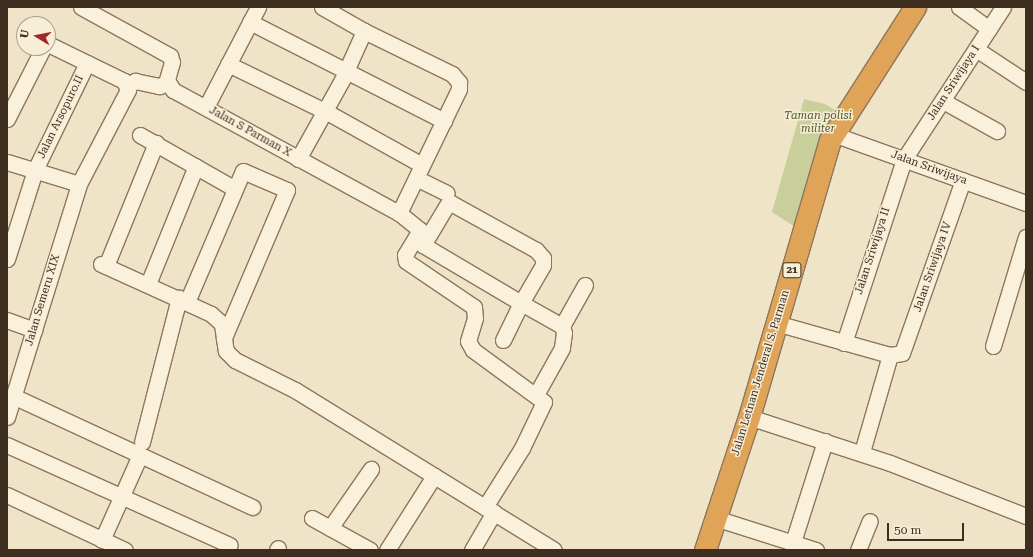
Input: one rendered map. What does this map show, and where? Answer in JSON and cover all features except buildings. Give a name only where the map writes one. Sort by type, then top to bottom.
[{"type":"highway","name":"Jalan Letnan Jenderal S. Parman","points":[[705,550],[749,417],[833,134],[915,7]]},
{"type":"street","points":[[56,48],[124,81],[128,86],[135,81],[159,86],[168,83],[172,62],[170,56],[80,7]]},
{"type":"street","points":[[206,107],[258,7]]},
{"type":"street","points":[[322,7],[364,31],[452,74],[459,82],[459,89],[399,213]]},
{"type":"street","points":[[959,7],[989,29]]},
{"type":"street","name":"Jalan Sriwijaya I","points":[[904,159],[1003,7]]},
{"type":"street","points":[[250,22],[444,121]]},
{"type":"street","points":[[298,159],[346,71],[364,31]]},
{"type":"street","points":[[976,49],[1026,82]]},
{"type":"street","points":[[7,119],[39,56]]},
{"type":"street","name":"Jalan Arsopuro.II","points":[[7,259],[35,170],[87,63]]},
{"type":"street","points":[[228,64],[325,111],[419,172],[447,193]]},
{"type":"street","name":"Jalan S Parman X","points":[[168,83],[173,90],[399,213],[420,230],[405,255],[407,263],[474,307],[475,318],[468,341],[473,350],[527,391],[536,395]]},
{"type":"street","name":"Jalan Semeru XIX","points":[[7,417],[79,184],[127,94],[128,86]]},
{"type":"street","points":[[943,101],[997,131]]},
{"type":"street","points":[[140,134],[235,189]]},
{"type":"street","name":"Jalan Sriwijaya","points":[[833,134],[1026,203]]},
{"type":"street","points":[[156,143],[103,265],[183,300],[219,319],[226,351],[235,360],[295,390],[490,509],[554,550]]},
{"type":"street","name":"Jalan Sriwijaya II","points":[[844,343],[904,159]]},
{"type":"street","points":[[7,162],[79,184]]},
{"type":"street","points":[[148,284],[196,166]]},
{"type":"street","points":[[102,540],[122,496],[141,448],[183,300],[243,171],[287,190],[224,338]]},
{"type":"street","name":"Jalan Sriwijaya IV","points":[[862,452],[896,354],[963,180]]},
{"type":"street","points":[[472,550],[490,509],[543,409],[544,402],[536,395],[562,348],[564,333],[562,326],[521,303],[423,245],[447,204],[454,204],[536,250],[543,258],[543,265],[521,303],[503,340]]},
{"type":"street","points":[[993,346],[1026,237]]},
{"type":"street","points":[[562,326],[585,285]]},
{"type":"street","points":[[7,320],[34,330]]},
{"type":"street","points":[[776,322],[844,343],[896,354]]},
{"type":"street","points":[[13,396],[141,448],[252,507]]},
{"type":"street","points":[[749,417],[862,452],[1026,516]]},
{"type":"street","points":[[715,518],[804,547],[825,440]]},
{"type":"street","points":[[7,445],[230,545]]},
{"type":"street","points":[[330,528],[370,469]]},
{"type":"street","points":[[388,550],[434,476]]},
{"type":"street","points":[[7,494],[125,550]]},
{"type":"street","points":[[312,518],[370,550]]},
{"type":"street","points":[[858,550],[870,521]]},
{"type":"green space","name":"Taman polisi militer","points":[[804,99],[825,104],[845,116],[803,232],[772,212]]}]
